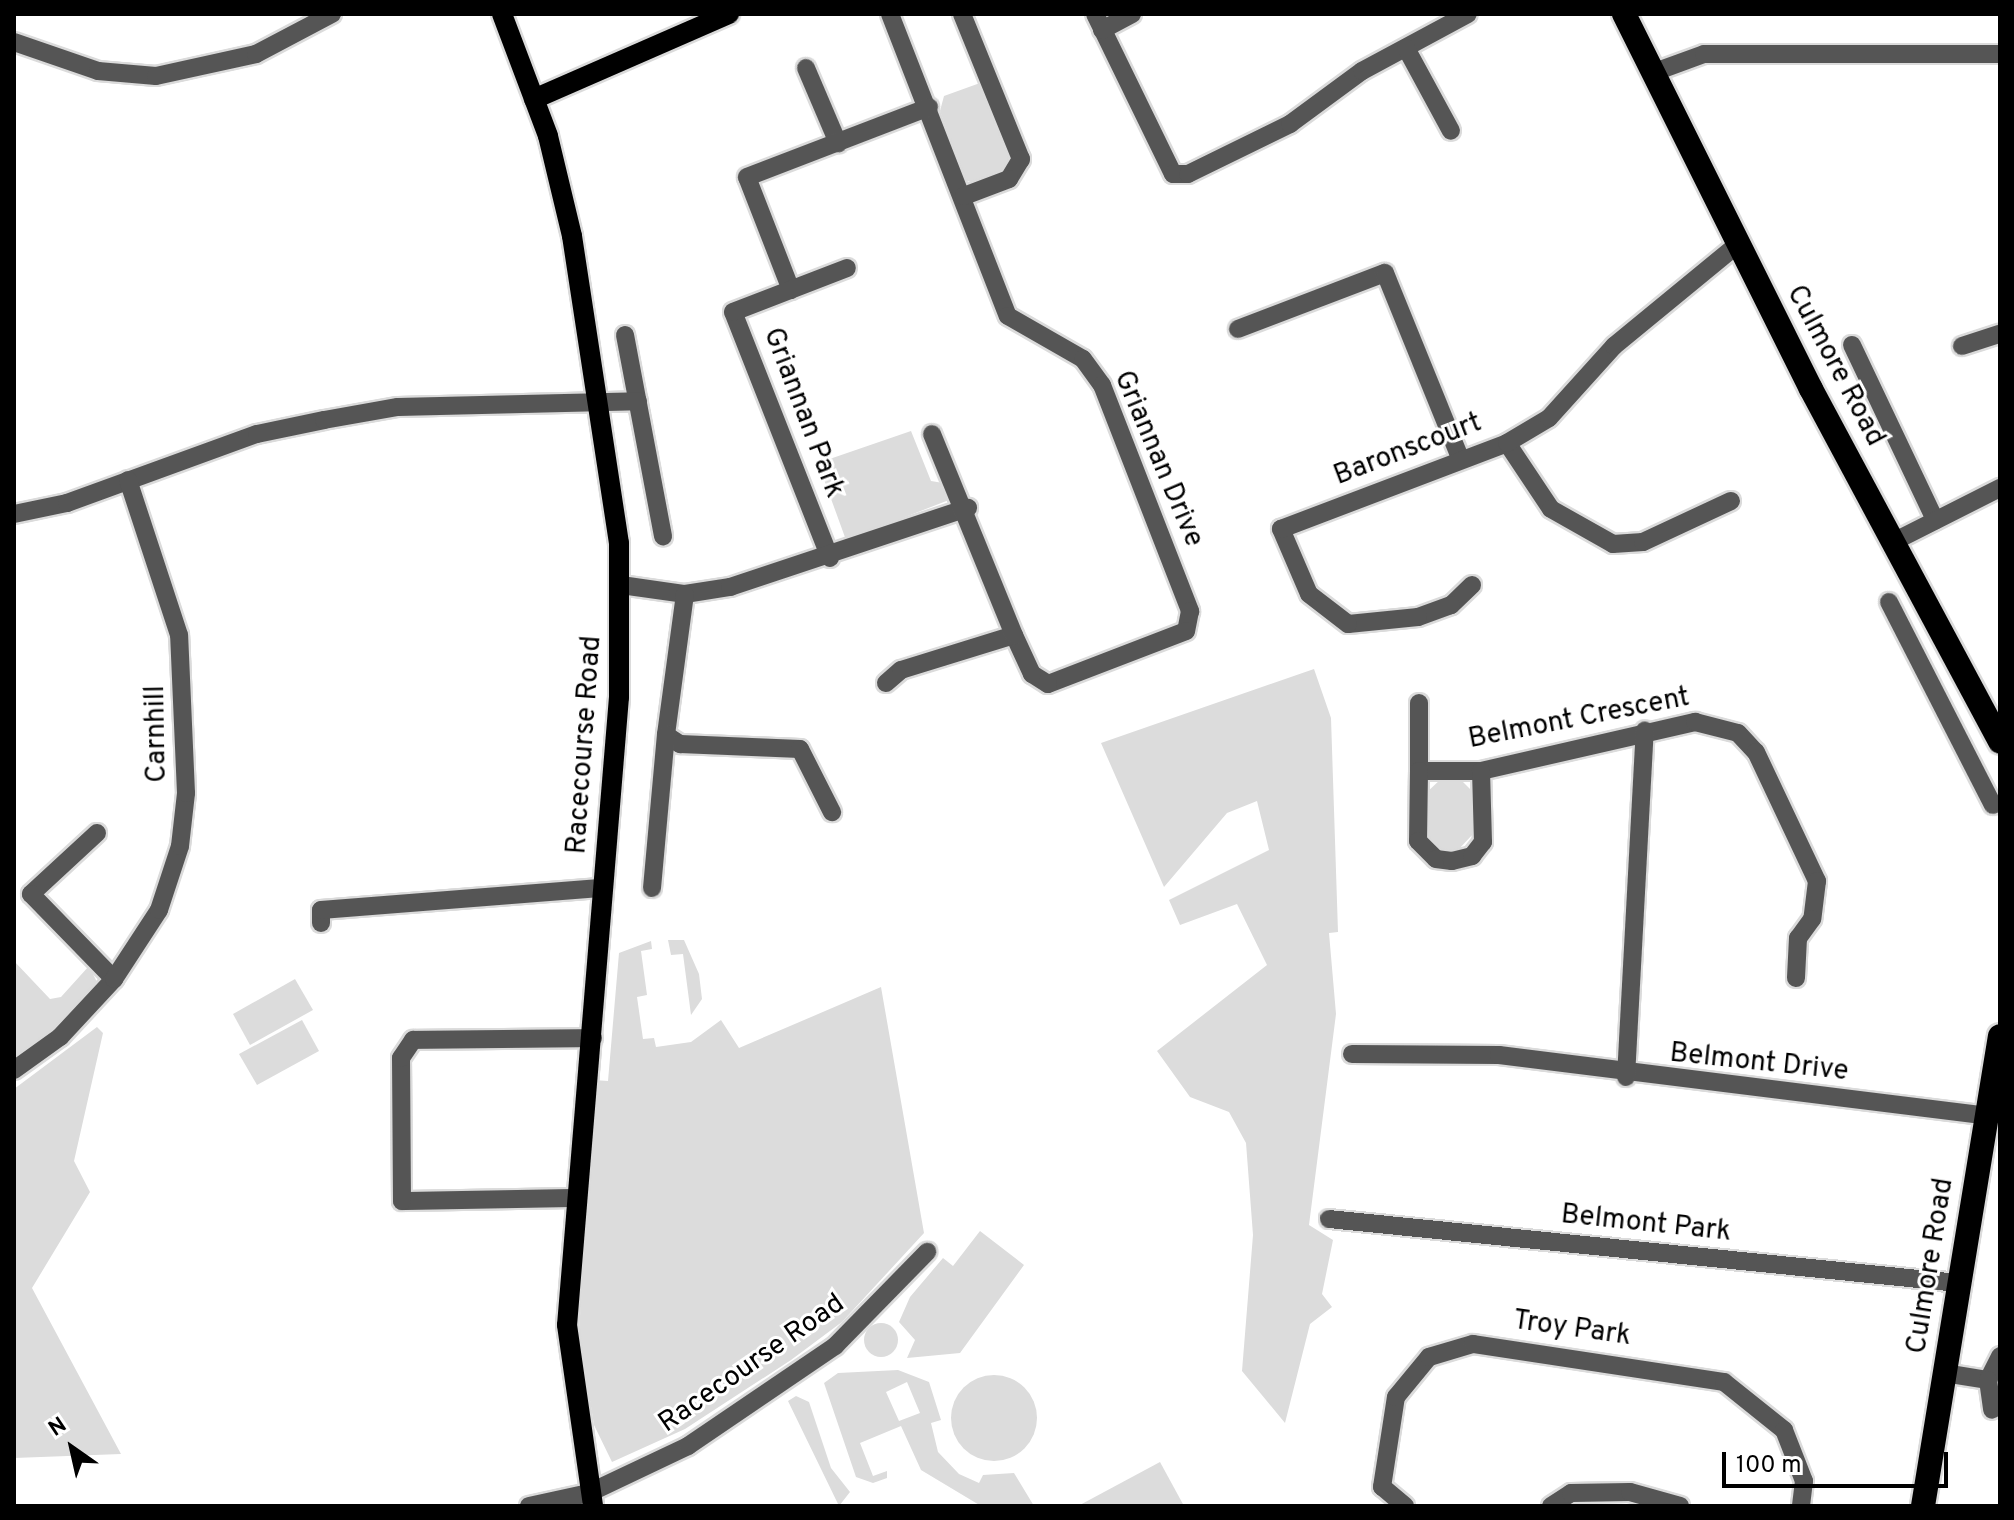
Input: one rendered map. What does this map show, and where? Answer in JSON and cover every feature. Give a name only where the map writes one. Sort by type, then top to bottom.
[{"type":"highway","name":"Culmore Road","points":[[1624,14],[1738,244],[1964,667],[2000,742]]},
{"type":"highway","name":"Culmore Road","points":[[1923,1506],[1986,1116],[1997,1075],[2000,1036]]},
{"type":"main road","name":"Racecourse Road","points":[[502,14],[534,99],[572,236],[597,375],[595,407],[610,449],[621,585],[593,1038],[567,1325],[591,1500]]},
{"type":"main road","points":[[534,99],[729,14]]},
{"type":"street","points":[[14,42],[98,71],[156,76],[256,54],[332,14]]},
{"type":"street","name":"Griannan Drive","points":[[890,14],[964,196],[1008,316],[1083,359],[1102,385],[1190,611],[1186,631],[1048,684],[1032,674],[1014,635],[968,508],[932,434]]},
{"type":"street","points":[[962,14],[1021,159],[1009,179],[964,196]]},
{"type":"street","points":[[1132,14],[1098,22],[1173,174],[1188,174],[1277,131],[1406,48],[1468,14]]},
{"type":"street","points":[[1406,48],[1451,131]]},
{"type":"street","points":[[1652,73],[1704,54],[2000,54]]},
{"type":"street","points":[[806,68],[838,143]]},
{"type":"street","points":[[791,290],[747,177],[929,107]]},
{"type":"street","name":"Baronscourt","points":[[1472,585],[1451,605],[1418,617],[1348,624],[1309,594],[1281,529],[1460,458],[1507,443],[1549,418],[1614,346],[1738,244]]},
{"type":"street","name":"Griannan Park","points":[[830,558],[733,312],[847,268]]},
{"type":"street","points":[[1238,329],[1385,273],[1460,458]]},
{"type":"street","points":[[1962,346],[2000,334]]},
{"type":"street","points":[[625,335],[663,536]]},
{"type":"street","points":[[1852,345],[1935,520]]},
{"type":"street","points":[[14,514],[128,480],[263,432],[398,407],[595,407],[638,401]]},
{"type":"street","points":[[1507,443],[1551,509],[1613,544],[1643,542],[1731,501]]},
{"type":"street","name":"Carnhill","points":[[14,1070],[60,1037],[114,979],[159,910],[180,846],[186,793],[179,635],[128,480]]},
{"type":"street","points":[[1895,541],[1999,490]]},
{"type":"street","points":[[621,585],[685,594],[830,558],[968,508]]},
{"type":"street","points":[[652,888],[666,735],[685,594]]},
{"type":"street","points":[[1889,602],[1993,805]]},
{"type":"street","points":[[886,683],[901,670],[1014,635]]},
{"type":"street","points":[[1930,684],[1964,667]]},
{"type":"street","points":[[1419,703],[1418,841],[1436,859],[1452,861],[1472,856],[1483,842],[1481,771]]},
{"type":"street","name":"Belmont Crescent","points":[[1419,771],[1481,771],[1645,731],[1718,724],[1756,752],[1817,881],[1812,919],[1798,938],[1796,978]]},
{"type":"street","points":[[1626,1077],[1645,731]]},
{"type":"street","points":[[666,735],[680,744],[800,749],[832,812]]},
{"type":"street","points":[[97,833],[31,894],[114,979]]},
{"type":"street","points":[[321,923],[321,910],[603,888]]},
{"type":"street","points":[[577,1198],[402,1201],[401,1058],[413,1040],[593,1038]]},
{"type":"street","name":"Belmont Drive","points":[[1352,1054],[1527,1059],[1626,1077],[1986,1116]]},
{"type":"street","name":"Belmont Park","points":[[1329,1219],[1958,1283]]},
{"type":"street","name":"Racecourse Road","points":[[591,1500],[676,1453],[811,1364],[864,1321],[927,1252]]},
{"type":"street","name":"Troy Park","points":[[1405,1506],[1382,1487],[1396,1397],[1429,1357],[1473,1344],[1724,1382],[1784,1430],[1804,1481],[1801,1506]]},
{"type":"street","points":[[1992,1410],[1988,1380],[2000,1356]]},
{"type":"street","points":[[1944,1373],[1988,1380]]},
{"type":"street","points":[[1551,1506],[1571,1493],[1591,1500],[1630,1492],[1680,1506]]},
{"type":"street","points":[[529,1506],[591,1500]]},
{"type":"shaded area","points":[[980,83],[1011,159],[1003,172],[973,182],[966,181],[940,111],[944,96]]},
{"type":"shaded area","points":[[911,431],[931,481],[949,484],[949,500],[846,540],[818,463]]},
{"type":"shaded area","points":[[1314,669],[1331,718],[1338,932],[1329,933],[1336,1014],[1309,1225],[1333,1240],[1322,1294],[1332,1307],[1310,1324],[1285,1423],[1242,1371],[1253,1235],[1246,1143],[1229,1112],[1190,1097],[1157,1051],[1267,965],[1237,904],[1180,925],[1169,900],[1269,850],[1257,801],[1227,813],[1164,887],[1101,743]]},
{"type":"shaded area","points":[[1441,779],[1460,779],[1472,791],[1474,833],[1458,850],[1438,850],[1425,831],[1426,793]]},
{"type":"shaded area","points":[[668,940],[684,940],[699,974],[702,999],[691,1015],[683,954],[671,955]]},
{"type":"shaded area","points":[[651,941],[652,949],[641,951],[647,995],[637,997],[643,1039],[654,1038],[656,1047],[691,1042],[721,1020],[739,1048],[881,987],[924,1233],[842,1322],[791,1360],[685,1429],[612,1462],[594,1425],[579,1333],[594,1080],[608,1081],[619,953]]},
{"type":"shaded area","points":[[14,961],[50,999],[61,997],[89,966],[97,982],[63,1023],[14,1059]]},
{"type":"shaded area","points":[[295,979],[313,1010],[250,1045],[233,1014]]},
{"type":"shaded area","points":[[302,1020],[319,1051],[257,1085],[239,1054]]},
{"type":"shaded area","points":[[97,1027],[103,1033],[74,1161],[90,1192],[32,1288],[121,1454],[14,1458],[14,1089]]},
{"type":"shaded area","points":[[980,1231],[1024,1265],[960,1353],[907,1358],[915,1340],[899,1322],[910,1297],[943,1258],[953,1266]]},
{"type":"shaded area","points":[[881,1323],[893,1328],[898,1340],[893,1352],[881,1357],[869,1352],[864,1340],[869,1328]]},
{"type":"shaded area","points":[[898,1370],[929,1382],[941,1420],[931,1423],[938,1452],[959,1474],[979,1483],[983,1475],[1014,1473],[1034,1506],[981,1506],[921,1470],[901,1426],[860,1443],[873,1476],[887,1471],[887,1478],[873,1483],[856,1477],[824,1383],[838,1373]],"holes":[[[907,1382],[920,1413],[899,1421],[886,1392]]]},
{"type":"shaded area","points":[[986,1375],[1002,1375],[1025,1387],[1034,1401],[1037,1418],[1034,1435],[1025,1449],[1002,1461],[986,1461],[970,1454],[958,1442],[951,1426],[951,1410],[958,1394],[970,1382]]},
{"type":"shaded area","points":[[796,1396],[809,1402],[831,1468],[850,1492],[839,1506],[788,1401]]},
{"type":"shaded area","points":[[1160,1462],[1184,1506],[1078,1506]]}]
